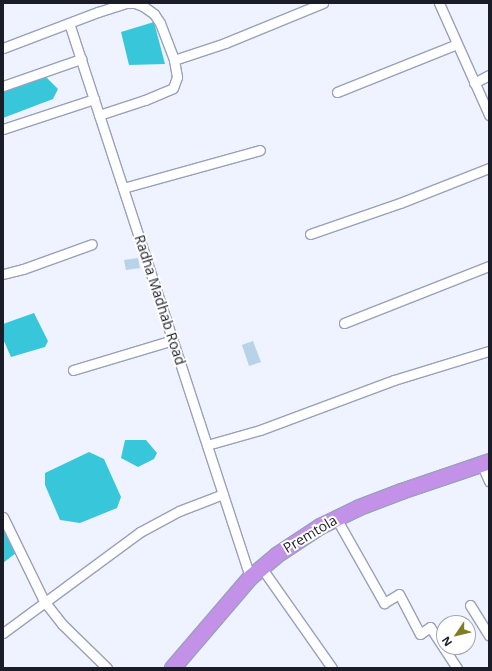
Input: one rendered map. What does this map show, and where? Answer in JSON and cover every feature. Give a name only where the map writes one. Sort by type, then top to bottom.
[{"type":"highway","name":"Premtola","points":[[172,668],[255,572],[309,532],[336,518],[402,491],[485,462]]},
{"type":"street","points":[[3,48],[69,23],[97,7],[125,3],[134,3],[143,6],[154,14],[160,23],[174,60],[177,77],[173,88],[145,100],[99,115]]},
{"type":"street","points":[[174,60],[225,44],[323,3]]},
{"type":"street","points":[[439,3],[489,115]]},
{"type":"street","name":"Radha Madhab Road","points":[[69,23],[223,494],[255,572],[332,668]]},
{"type":"street","points":[[337,92],[457,44]]},
{"type":"street","points":[[3,86],[81,59]]},
{"type":"street","points":[[474,83],[489,75]]},
{"type":"street","points":[[3,129],[94,99]]},
{"type":"street","points":[[123,188],[260,150]]},
{"type":"street","points":[[310,234],[400,203],[489,168]]},
{"type":"street","points":[[3,274],[92,244]]},
{"type":"street","points":[[344,323],[489,266]]},
{"type":"street","points":[[73,370],[173,340]]},
{"type":"street","points":[[207,445],[260,430],[394,380],[489,351]]},
{"type":"street","points":[[485,462],[489,481]]},
{"type":"street","points":[[3,633],[44,601],[140,532],[179,511],[223,494]]},
{"type":"street","points":[[3,517],[30,576],[44,601],[62,624],[107,668]]},
{"type":"street","points":[[336,518],[384,604],[399,594],[420,634],[430,627],[457,668]]},
{"type":"street","points":[[470,605],[489,635]]},
{"type":"water","points":[[154,22],[165,64],[129,65],[121,32]]},
{"type":"water","points":[[46,77],[58,89],[53,99],[3,118],[3,92]]},
{"type":"water","points":[[34,313],[48,341],[45,347],[11,357],[3,339],[3,324]]},
{"type":"water","points":[[125,440],[146,440],[157,453],[154,459],[138,467],[121,458]]},
{"type":"water","points":[[89,452],[104,459],[121,497],[117,508],[80,523],[60,520],[45,485],[45,473]]},
{"type":"water","points":[[3,527],[16,553],[3,563]]},
{"type":"building","points":[[138,258],[140,268],[126,270],[124,260]]},
{"type":"building","points":[[253,341],[261,362],[249,366],[242,345]]}]
